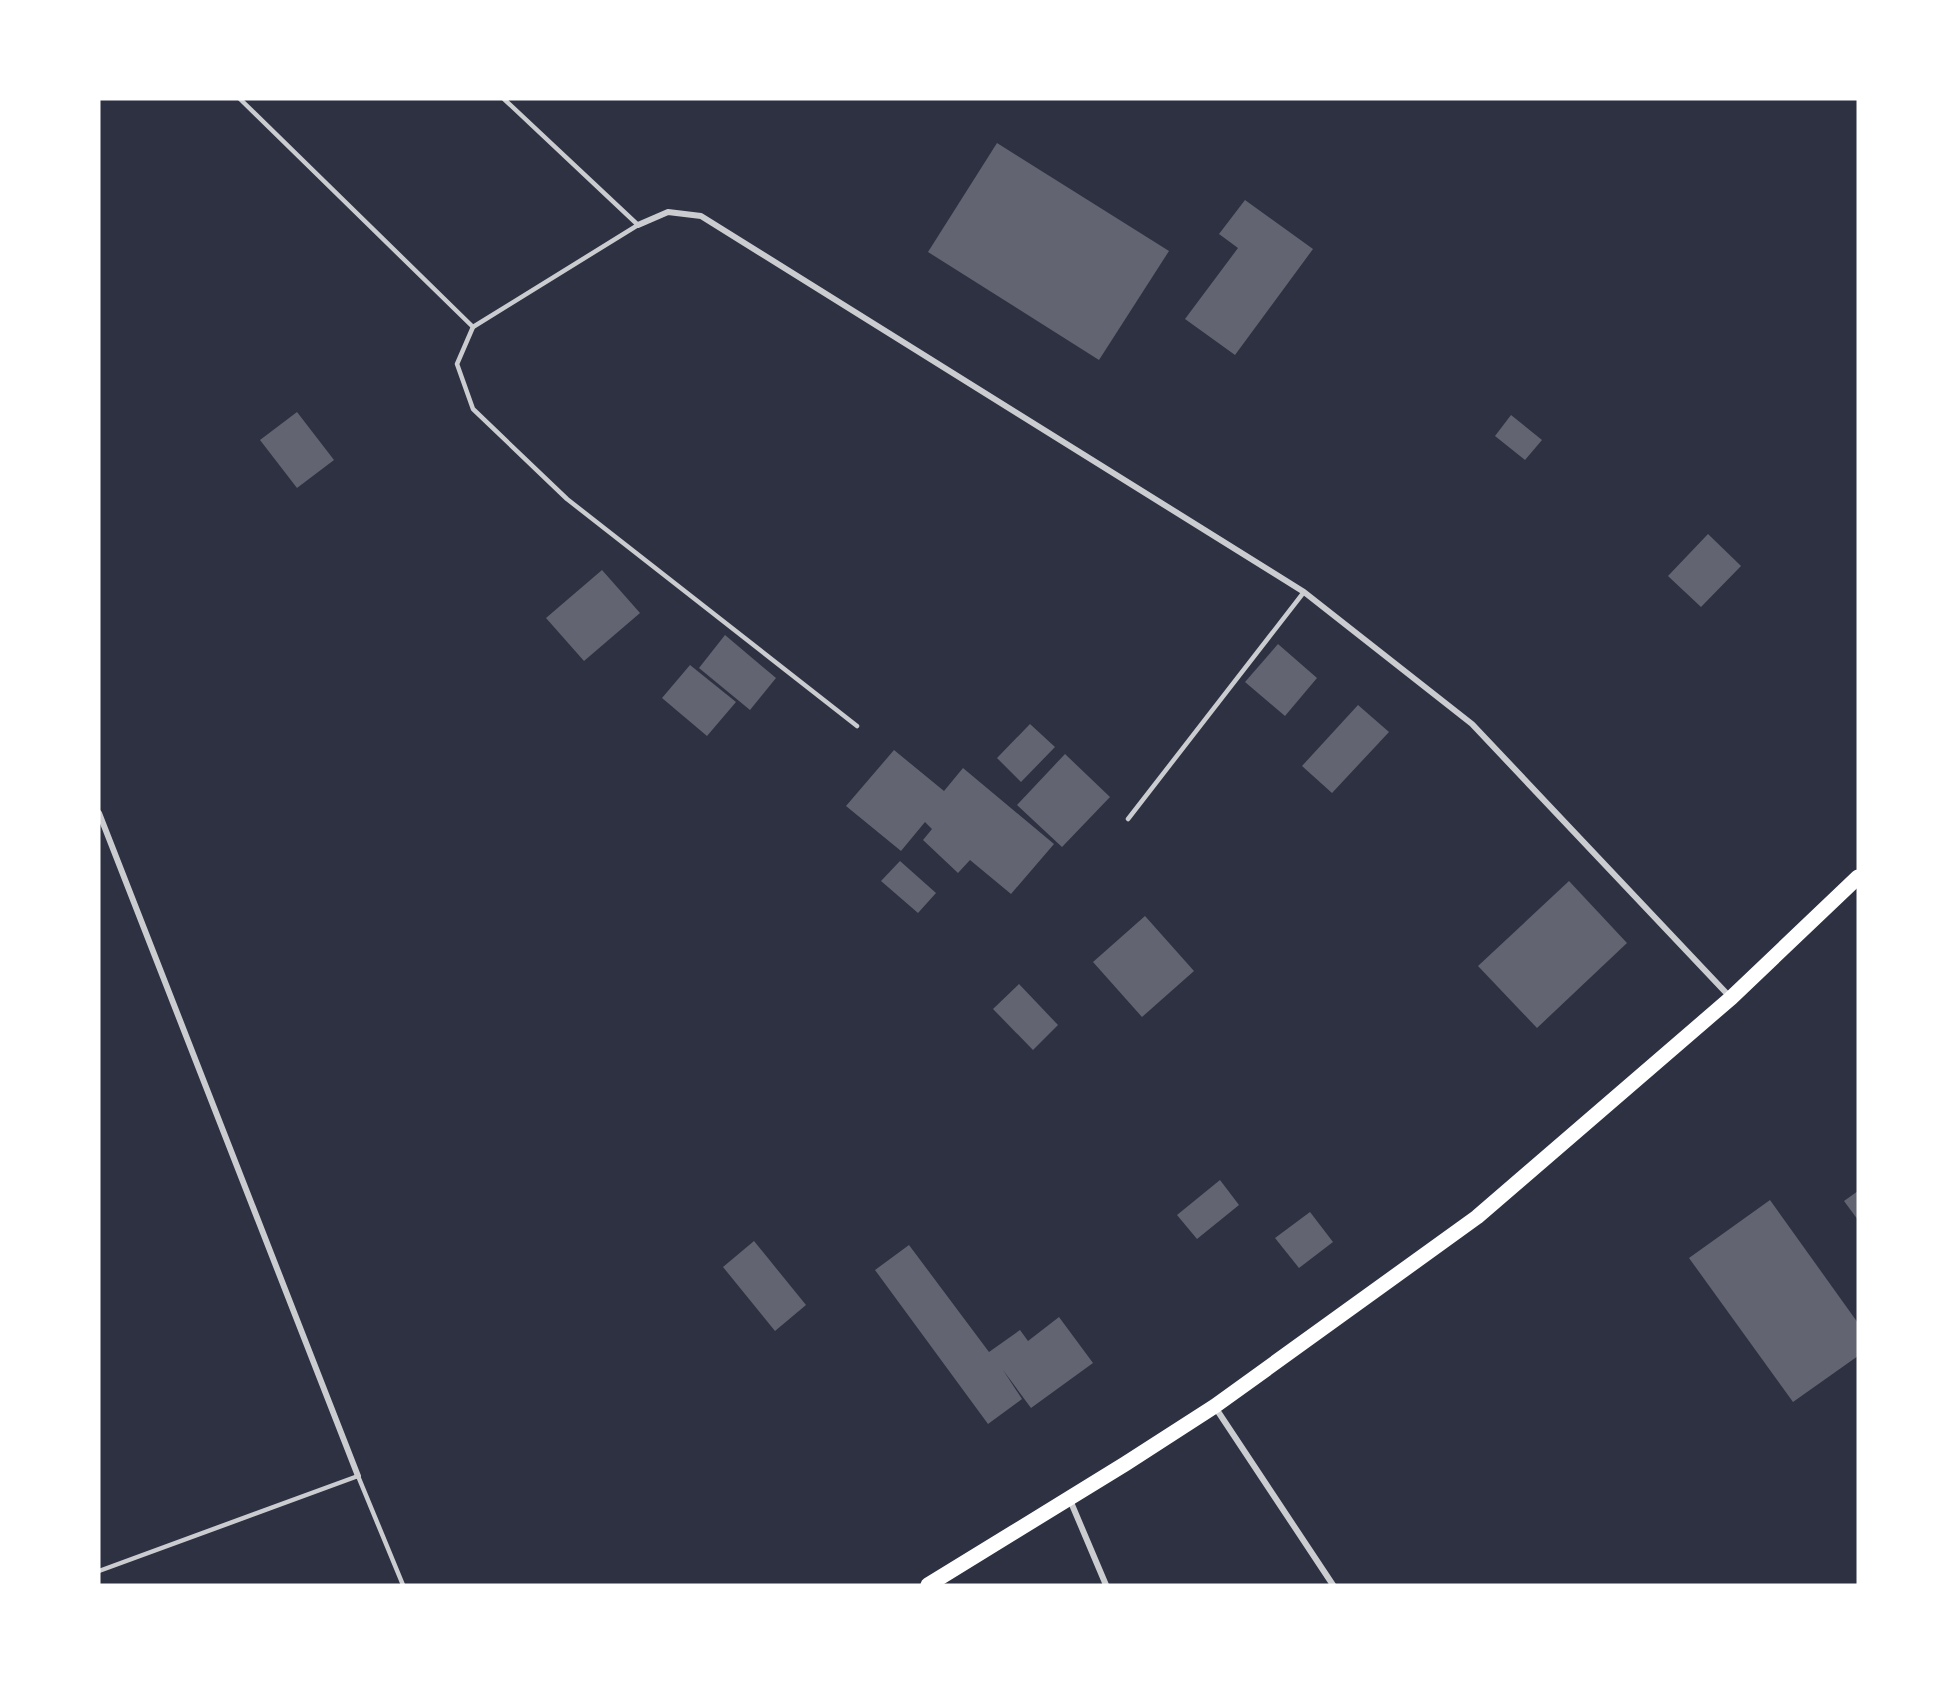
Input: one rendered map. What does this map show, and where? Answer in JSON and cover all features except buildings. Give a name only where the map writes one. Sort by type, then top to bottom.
[{"type":"main road","points":[[928,1585],[1215,1406],[1477,1217],[1731,998],[1858,877]]},
{"type":"street","points":[[638,225],[668,212],[701,216],[1304,592],[1472,724],[1731,998]]},
{"type":"street","points":[[99,813],[358,1476]]},
{"type":"street","points":[[1215,1406],[1332,1585]]},
{"type":"street","points":[[1069,1499],[1106,1585]]},
{"type":"lane","points":[[240,99],[473,327]]},
{"type":"lane","points":[[504,99],[638,225],[473,327],[457,364],[473,409],[567,499],[857,726]]},
{"type":"lane","points":[[1128,819],[1304,592]]},
{"type":"lane","points":[[99,1571],[358,1476],[403,1585]]}]
